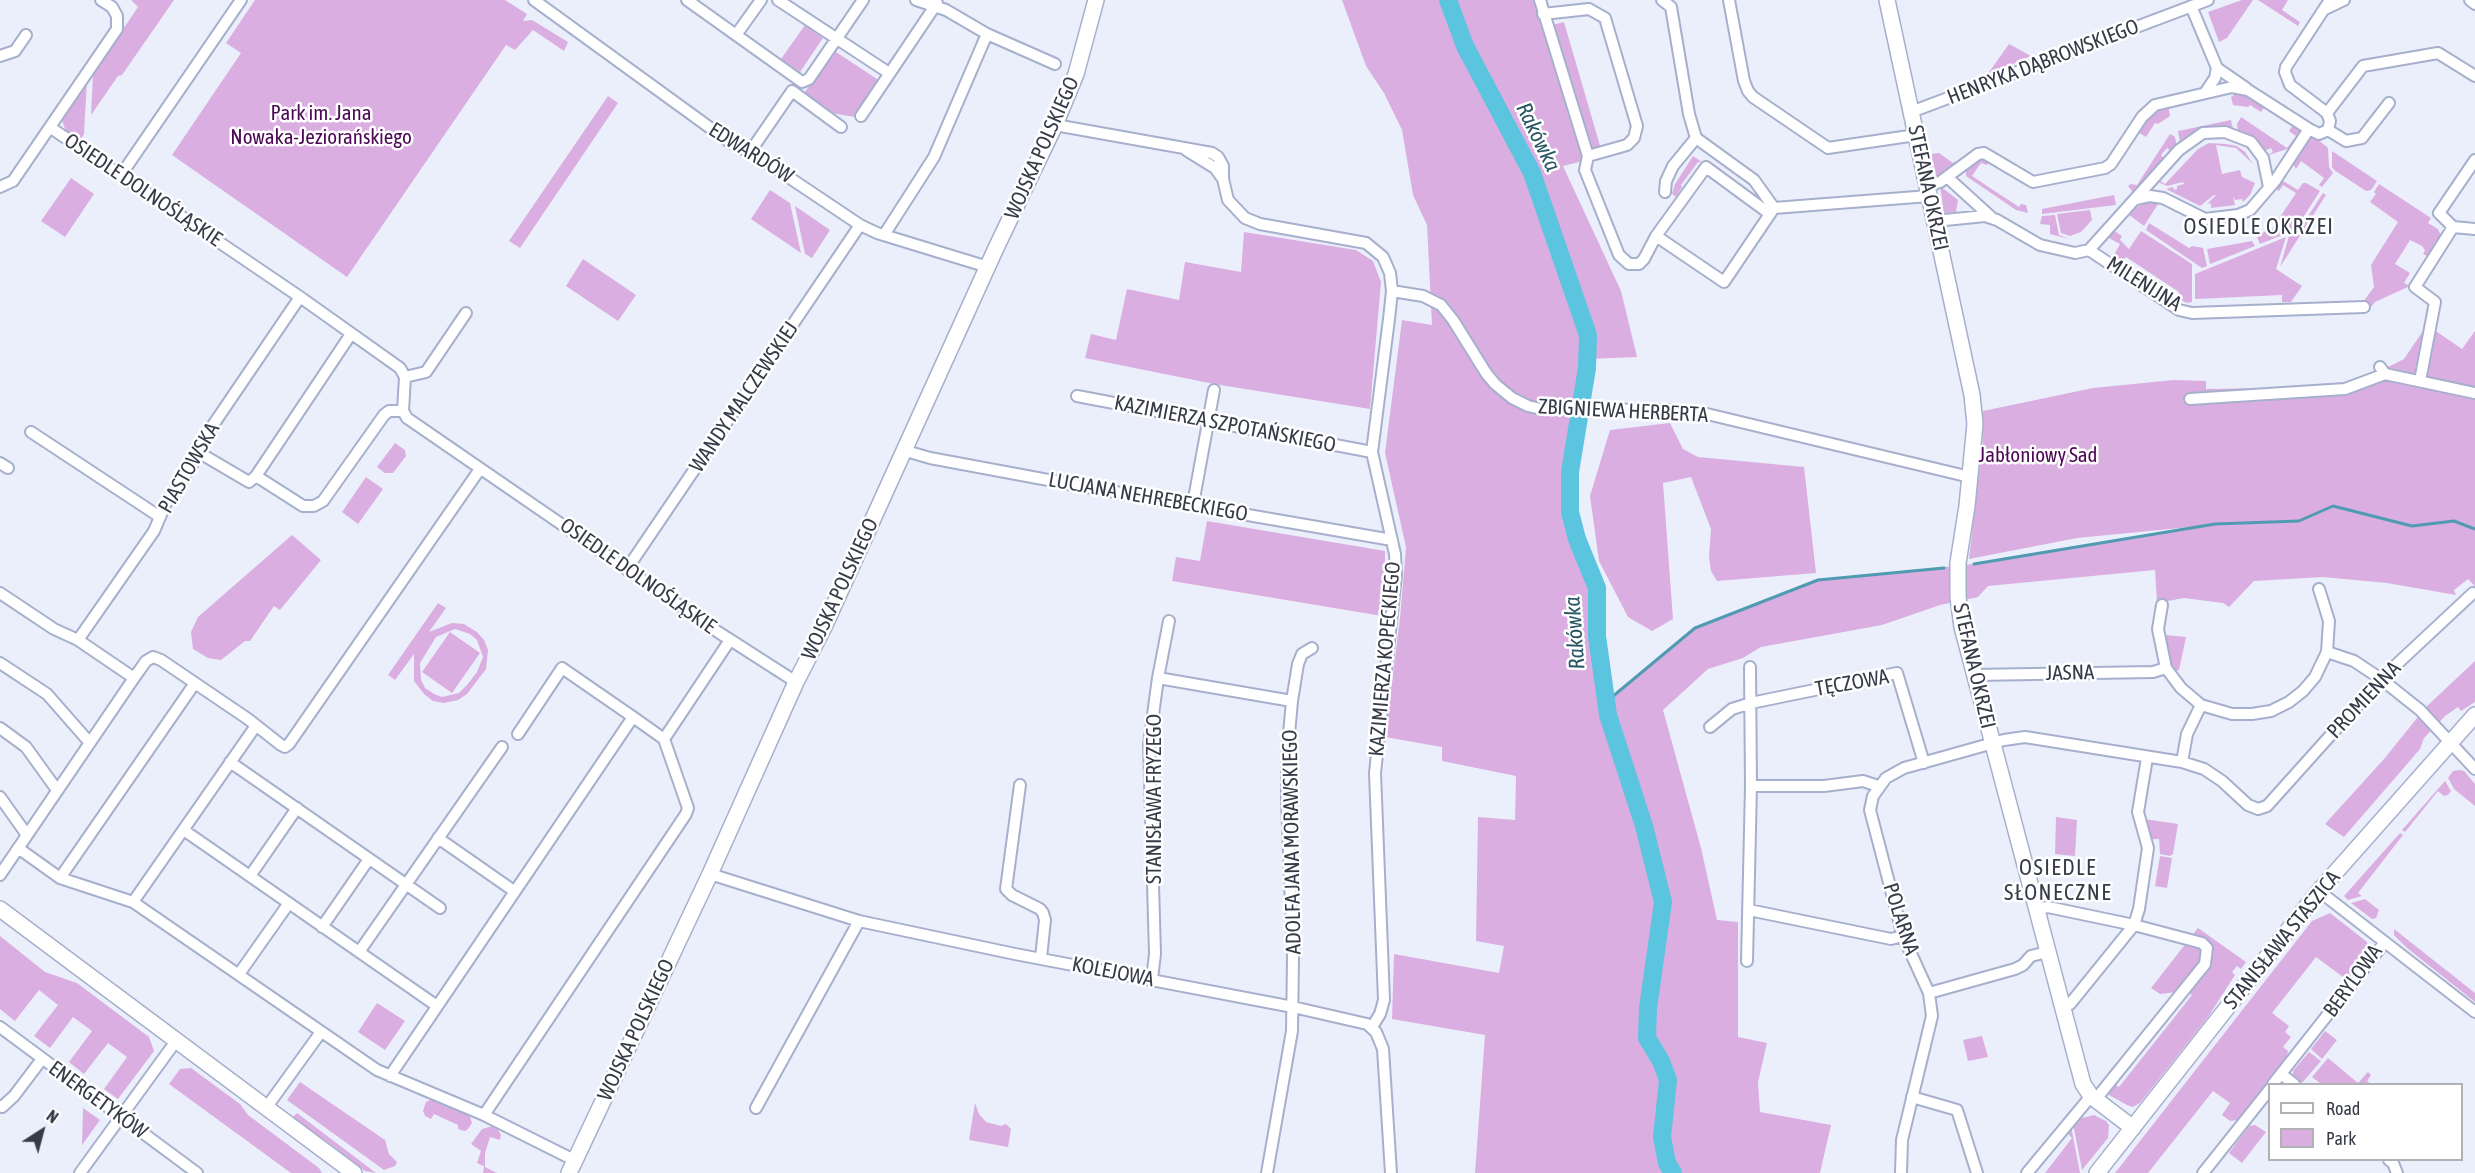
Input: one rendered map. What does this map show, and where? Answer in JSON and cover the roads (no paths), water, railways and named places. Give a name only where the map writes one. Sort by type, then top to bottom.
[{"type":"street","name":"OSIEDLE DOLNOŚLĄSKIE","points":[[101,0],[113,4],[117,16],[117,29],[51,128],[300,297],[400,368],[405,377]]},
{"type":"street","points":[[121,175],[241,0]]},
{"type":"street","name":"EDWARDÓW","points":[[534,0],[548,4],[731,143],[750,152],[860,225],[884,235],[988,267]]},
{"type":"street","points":[[687,0],[802,82],[809,79],[863,0]]},
{"type":"street","points":[[736,35],[761,0]]},
{"type":"street","points":[[778,0],[889,73]]},
{"type":"street","points":[[916,0],[936,3],[987,34],[1055,64]]},
{"type":"street","name":"WOJSKA POLSKIEGO","points":[[572,1166],[710,874],[796,682],[906,451],[988,267],[1056,125],[1076,74],[1096,0]]},
{"type":"street","points":[[1540,0],[1588,156],[1585,170],[1619,255],[1629,264],[1639,264],[1644,259],[1656,236],[1706,167],[1772,211],[1928,191],[1984,153],[2033,182],[2105,168],[2111,164],[2148,111],[2162,103],[2232,87],[2248,90]]},
{"type":"street","points":[[1662,0],[1671,7],[1689,114],[1696,138],[1754,180],[1772,211]]},
{"type":"street","points":[[1729,0],[1745,84],[1754,97],[1828,148],[1916,135]]},
{"type":"street","name":"STEFANA OKRZEI","points":[[1887,0],[1972,395],[1975,424],[1958,563],[1958,597],[1962,627],[2083,1084],[2093,1097],[2133,1128]]},
{"type":"street","name":"HENRYKA DĄBROWSKIEGO","points":[[1911,111],[2208,0]]},
{"type":"street","points":[[2328,130],[2330,122],[2327,113],[2290,85],[2285,72],[2328,4],[2344,0]]},
{"type":"street","points":[[2470,0],[2475,4]]},
{"type":"street","points":[[861,116],[936,3]]},
{"type":"street","points":[[2191,6],[2217,68],[2309,129],[2319,134],[2328,130]]},
{"type":"street","points":[[1543,14],[1589,9],[1605,18],[1637,126],[1635,138],[1627,145],[1588,156]]},
{"type":"street","points":[[884,235],[934,157],[987,34]]},
{"type":"street","points":[[0,56],[15,51],[26,35]]},
{"type":"street","points":[[2327,113],[2363,66],[2439,53],[2475,76]]},
{"type":"street","points":[[2205,93],[2215,78],[2217,68]]},
{"type":"street","points":[[750,152],[792,91],[842,127]]},
{"type":"street","points":[[2328,130],[2346,141],[2362,138],[2389,103]]},
{"type":"street","points":[[1056,125],[1184,149],[1215,168],[1223,179],[1228,200],[1239,214],[1251,222],[1357,240],[1372,247],[1386,263],[1390,273],[1392,291]]},
{"type":"street","points":[[0,187],[13,181],[51,128]]},
{"type":"street","points":[[2137,199],[2157,196],[2203,219],[2238,215],[2250,210],[2269,188],[2309,129]]},
{"type":"street","points":[[2089,250],[2184,145],[2203,133],[2214,131],[2237,135],[2251,141],[2263,158],[2269,188]]},
{"type":"street","points":[[1665,192],[1666,181],[1673,165],[1696,138]]},
{"type":"street","points":[[2475,160],[2439,213],[2453,227],[2475,229]]},
{"type":"street","points":[[1947,177],[1991,218]]},
{"type":"street","points":[[1656,236],[1724,282],[1772,211]]},
{"type":"street","name":"MILENIJNA","points":[[1935,221],[1979,216],[1991,218],[2040,245],[2075,253],[2089,250],[2179,310],[2192,313],[2364,307]]},
{"type":"street","name":"WANDY MALCZEWSKIEJ","points":[[627,569],[860,225]]},
{"type":"street","points":[[2420,381],[2435,302],[2415,287],[2453,227]]},
{"type":"street","name":"ZBIGNIEWA HERBERTA","points":[[1392,291],[1423,296],[1441,305],[1454,320],[1495,384],[1512,398],[1537,409],[1670,410],[1707,414],[1970,477]]},
{"type":"street","name":"KAZIMIERZA KOPECKIEGO","points":[[1372,1027],[1380,1014],[1384,1000],[1375,774],[1396,563],[1372,452],[1392,291]]},
{"type":"street","name":"PIASTOWSKA","points":[[78,640],[153,531],[210,431],[300,297]]},
{"type":"street","points":[[256,476],[303,507],[314,506],[323,501],[384,415],[389,411],[403,411],[405,377],[426,372],[466,313]]},
{"type":"street","points":[[198,452],[249,482],[256,476],[351,334]]},
{"type":"street","points":[[2190,399],[2344,389],[2382,370],[2475,393]]},
{"type":"street","points":[[1193,504],[1214,390]]},
{"type":"street","name":"KAZIMIERZA SZPOTAŃSKIEGO","points":[[1077,396],[1372,452]]},
{"type":"street","name":"OSIEDLE DOLNOŚLĄSKIE","points":[[403,411],[407,418],[480,469],[730,640],[796,682]]},
{"type":"street","points":[[31,432],[160,517]]},
{"type":"street","name":"LUCJANA NEHREBECKIEGO","points":[[906,451],[972,466],[1392,540]]},
{"type":"street","points":[[0,875],[134,678],[146,661],[153,657],[161,660],[248,719],[255,727],[281,745],[285,747],[289,744],[480,469]]},
{"type":"street","points":[[2162,605],[2158,629],[2166,668],[2181,688],[2201,705],[2232,714],[2252,714],[2271,711],[2289,702],[2315,677],[2327,652],[2329,621],[2319,589]]},
{"type":"street","points":[[0,593],[54,629],[78,640],[134,678]]},
{"type":"street","name":"PROMIENNA","points":[[2182,762],[2204,769],[2222,781],[2248,805],[2258,809],[2267,806],[2382,679],[2473,593]]},
{"type":"street","name":"STANISŁAWA FRYZEGO","points":[[1152,979],[1155,954],[1149,744],[1169,621]]},
{"type":"street","points":[[664,739],[730,640]]},
{"type":"street","name":"ADOLFA JANA MORAWSKIEGO","points":[[1267,1173],[1292,1038],[1287,756],[1298,664],[1302,654],[1312,648]]},
{"type":"street","points":[[2327,652],[2354,661],[2382,679],[2420,710],[2475,769]]},
{"type":"street","points":[[0,663],[48,694],[90,743]]},
{"type":"street","points":[[1747,961],[1751,786],[1750,667]]},
{"type":"street","points":[[484,1115],[688,808],[664,739],[562,668],[518,734]]},
{"type":"street","name":"JASNA","points":[[1974,675],[2153,672],[2166,668]]},
{"type":"street","name":"TĘCZOWA","points":[[1710,727],[1732,709],[1751,703],[1897,673],[1924,763]]},
{"type":"street","points":[[1158,678],[1292,701]]},
{"type":"street","points":[[60,878],[195,683]]},
{"type":"street","points":[[1751,786],[1824,786],[1863,781],[1878,786],[1894,772],[2025,737],[2182,762],[2187,734],[2201,705]]},
{"type":"street","name":"STANISŁAWA STASZICA","points":[[2097,1173],[2319,891],[2475,715]]},
{"type":"street","points":[[390,1076],[633,717]]},
{"type":"street","points":[[133,902],[185,831],[255,727]]},
{"type":"street","points":[[0,728],[26,747],[57,790]]},
{"type":"street","points":[[359,952],[502,747]]},
{"type":"street","points":[[2062,1005],[2070,1004],[2134,925],[2139,909],[2148,848],[2138,812],[2146,758]]},
{"type":"street","points":[[230,762],[440,908]]},
{"type":"street","points":[[1020,785],[1006,889],[1011,895],[1040,909],[1043,913],[1045,920],[1041,958]]},
{"type":"street","name":"POLARNA","points":[[1878,786],[1870,810],[1903,936],[1929,993],[1932,1016],[1902,1140],[1901,1173]]},
{"type":"street","points":[[0,797],[27,835]]},
{"type":"street","points":[[250,876],[297,808]]},
{"type":"street","points":[[185,831],[438,1006]]},
{"type":"street","points":[[438,838],[514,891]]},
{"type":"street","points":[[18,848],[60,878],[133,902],[377,1070],[484,1115],[572,1166]]},
{"type":"street","points":[[322,927],[369,859]]},
{"type":"street","name":"KOLEJOWA","points":[[710,874],[859,921],[1356,1019],[1372,1027]]},
{"type":"street","name":"BERYLOWA","points":[[2274,1083],[2385,942],[2319,891]]},
{"type":"street","points":[[239,974],[289,903]]},
{"type":"street","points":[[2027,1173],[2205,964],[2207,957],[2207,948],[2202,943],[2134,925],[2048,907],[2037,909]]},
{"type":"street","points":[[0,909],[354,1173]]},
{"type":"street","points":[[1749,910],[1891,939],[1903,936]]},
{"type":"street","points":[[756,1108],[859,921]]},
{"type":"street","points":[[2385,942],[2475,1012]]},
{"type":"street","points":[[1929,993],[2015,969],[2023,965],[2031,956],[2047,951]]},
{"type":"street","name":"ENERGETYKÓW","points":[[0,1027],[196,1173]]},
{"type":"street","points":[[1372,1027],[1383,1049],[1391,1173]]},
{"type":"street","points":[[266,1108],[321,1032]]},
{"type":"street","points":[[80,1173],[176,1041]]},
{"type":"street","points":[[0,1106],[2,1107],[14,1096],[42,1059]]},
{"type":"street","points":[[2281,1074],[2293,1083]]},
{"type":"street","points":[[2203,1173],[2268,1092]]},
{"type":"street","points":[[1912,1097],[1957,1110],[1977,1173]]},
{"type":"waterway","name":"Rakówka","points":[[1448,0],[1465,46],[1532,173],[1588,335],[1587,368],[1570,472],[1570,512],[1577,539],[1597,588],[1597,636],[1608,715],[1644,826],[1663,902],[1648,1008],[1647,1038],[1661,1061],[1668,1080],[1662,1137],[1667,1163],[1673,1173]]},
{"type":"waterway","points":[[1974,564],[2215,524],[2299,521],[2333,506],[2412,526],[2454,521],[2475,529]]},
{"type":"waterway","points":[[1606,702],[1695,628],[1818,580],[1944,568]]},
{"type":"district","name":"OSIEDLE OKRZEI","points":[[2259,227]]},
{"type":"district","name":"OSIEDLE SŁONECZNE","points":[[2058,880]]},
{"type":"park label","name":"Park im. Jana Nowaka-Jeziorańskiego","points":[[321,125]]},
{"type":"park label","name":"Jabłoniowy Sad","points":[[2038,455]]}]
